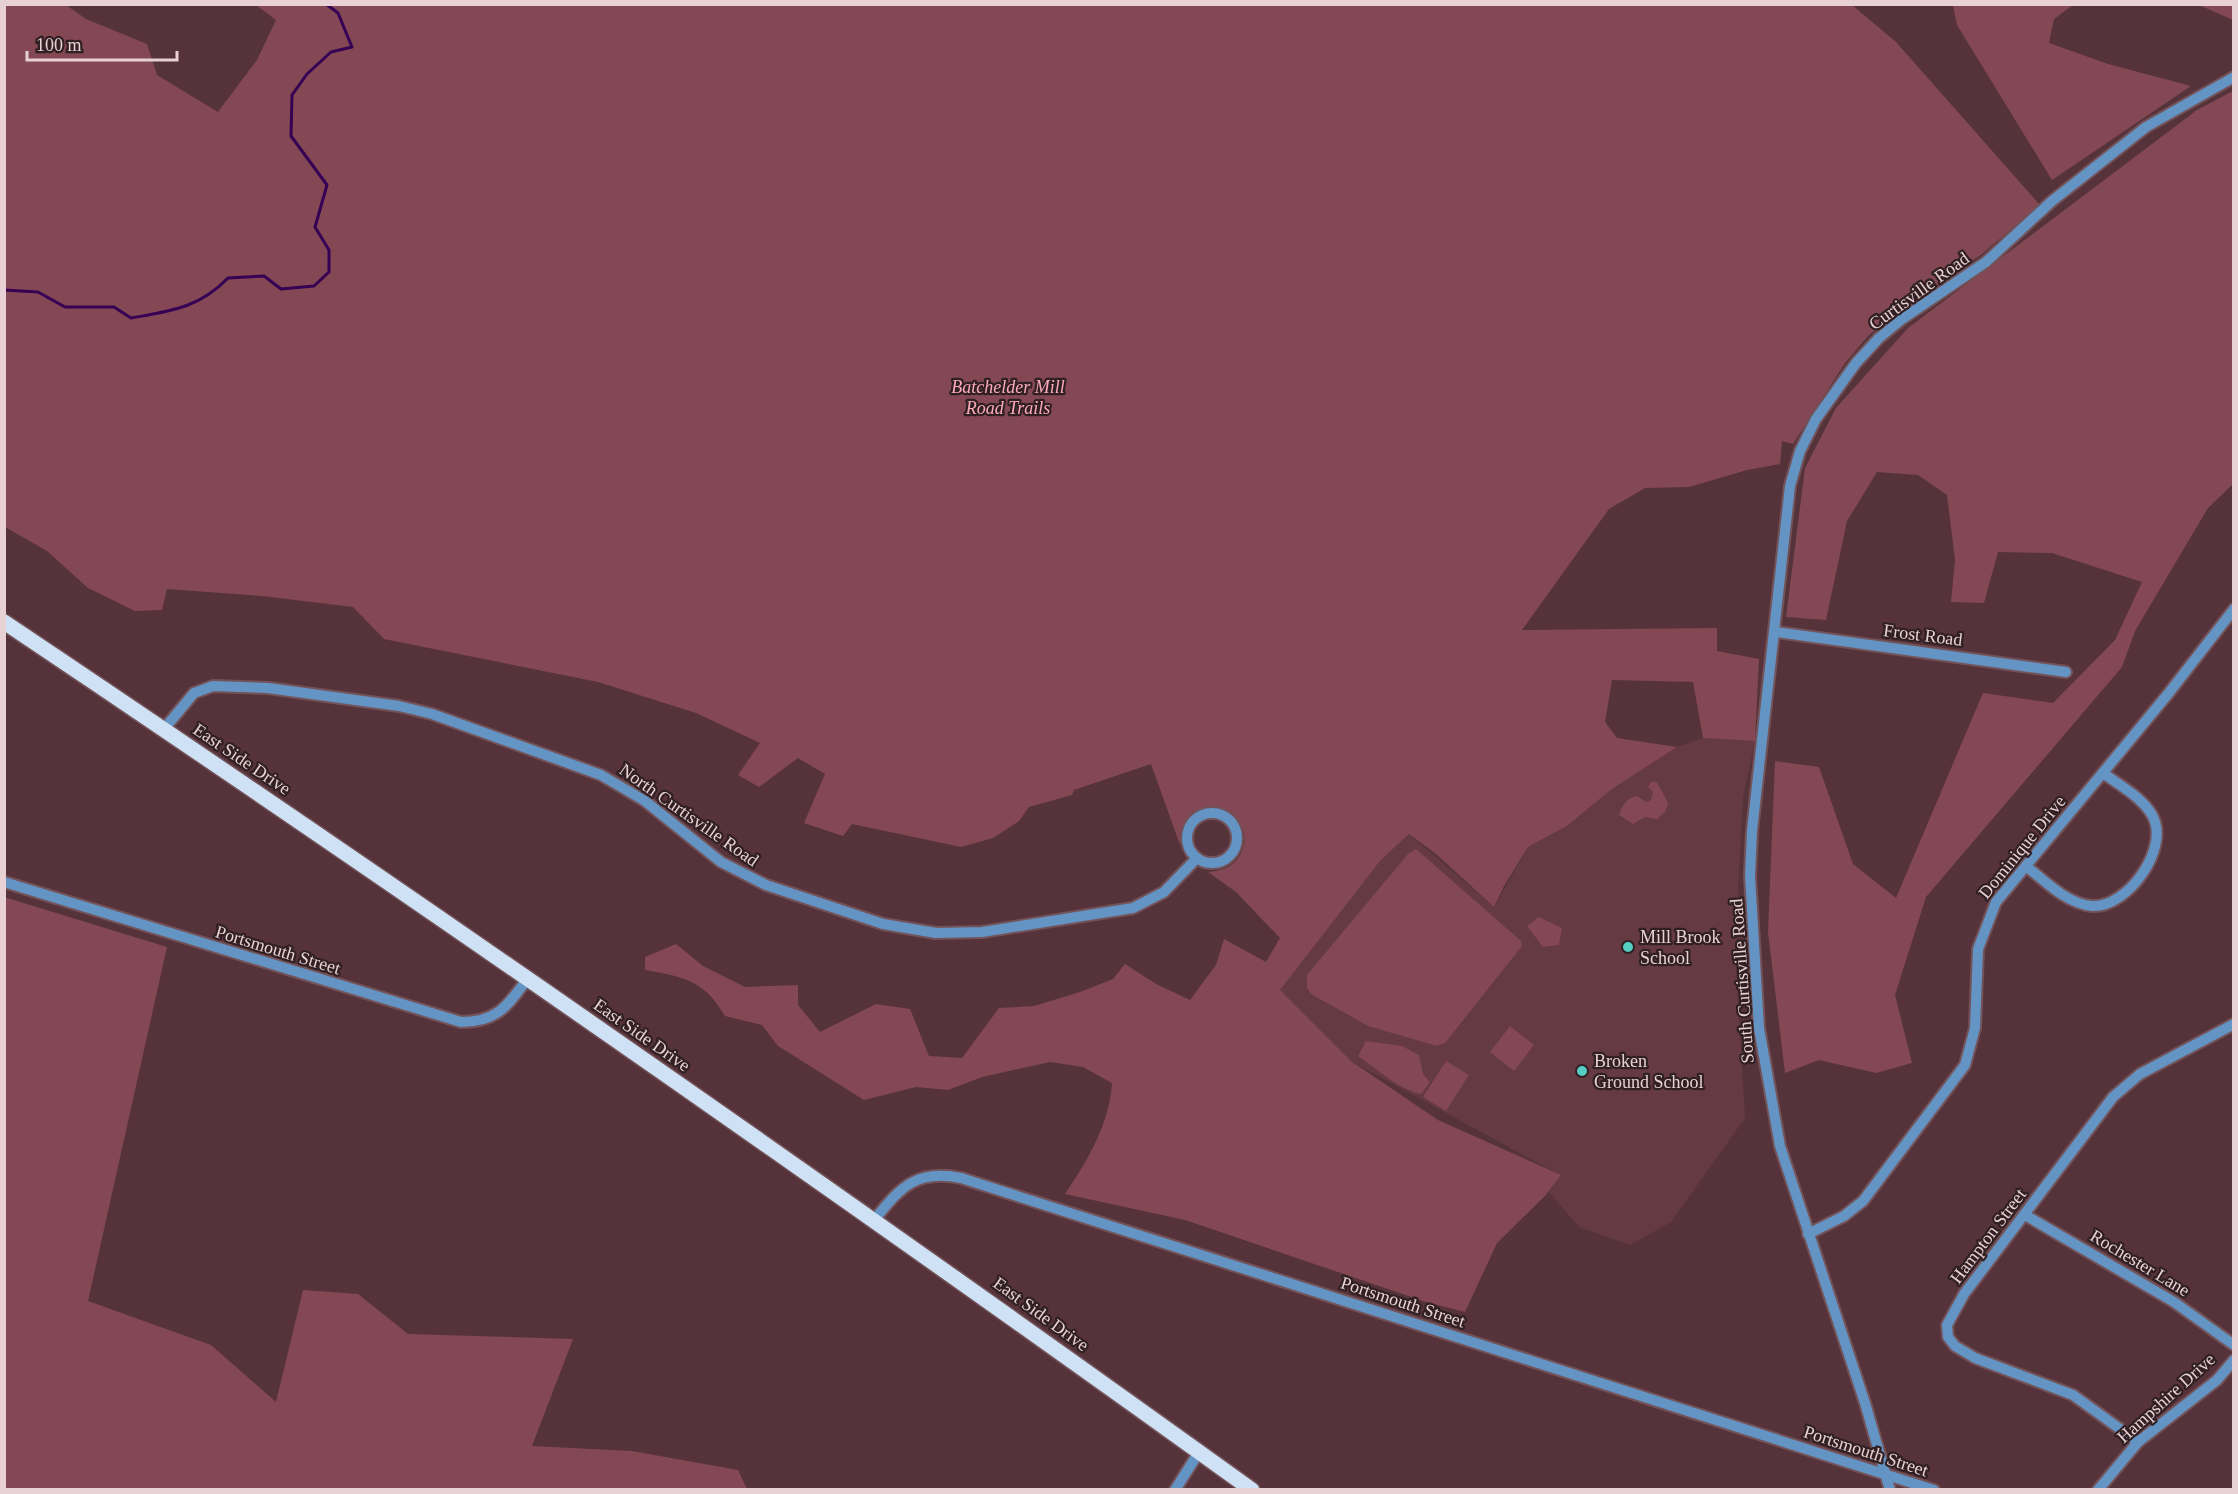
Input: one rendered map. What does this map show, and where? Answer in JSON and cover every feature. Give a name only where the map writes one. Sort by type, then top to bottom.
[{"type":"main road","name":"East Side Drive","points":[[4,622],[528,978],[729,1120],[875,1219],[1252,1490]]},
{"type":"street","name":"Curtisville Road","points":[[1776,632],[1790,486],[1800,451],[1816,418],[1856,363],[1902,319],[1986,262],[2052,201],[2124,143],[2166,114],[2234,77]]},
{"type":"street","name":"Dominique Drive","points":[[1808,1234],[1844,1216],[1863,1201],[1958,1077],[1973,1040],[1976,966],[1982,933],[1996,902],[2234,609]]},
{"type":"street","name":"Frost Road","points":[[1776,632],[2066,672]]},
{"type":"street","name":"South Curtisville Road","points":[[1776,632],[1758,761],[1750,876],[1761,1050],[1780,1146],[1890,1490]]},
{"type":"street","name":"North Curtisville Road","points":[[164,729],[194,693],[213,686],[268,688],[399,706],[432,714],[601,775],[645,801],[721,862],[766,885],[883,924],[925,932],[982,933],[1133,908],[1164,892],[1197,858]]},
{"type":"street","points":[[2026,866],[2080,904],[2094,906],[2107,904],[2128,889],[2155,852],[2156,824],[2145,805],[2103,773]]},
{"type":"street","points":[[1208,812],[1229,818],[1238,836],[1235,850],[1218,863],[1204,862],[1197,858],[1188,847],[1190,825],[1208,812]]},
{"type":"street","name":"Portsmouth Street","points":[[4,882],[460,1022],[484,1021],[495,1015],[509,1005],[528,978]]},
{"type":"street","name":"Hampton Street","points":[[2138,1442],[2073,1395],[1975,1358],[1955,1346],[1948,1337],[1947,1325],[1950,1314],[2082,1136],[2124,1086],[2150,1068],[2234,1024]]},
{"type":"street","name":"Portsmouth Street","points":[[875,1219],[894,1197],[913,1181],[936,1175],[961,1178],[1934,1490]]},
{"type":"street","name":"Rochester Lane","points":[[2025,1215],[2174,1302],[2234,1345]]},
{"type":"street","name":"Hampshire Drive","points":[[2098,1490],[2138,1442],[2217,1380],[2234,1360]]},
{"type":"street","points":[[1174,1490],[1199,1452]]},
{"type":"shaded area","points":[[1703,738],[1755,741],[1743,797],[1735,949],[1745,1118],[1671,1222],[1630,1245],[1579,1227],[1549,1192],[1560,1175],[1351,1061],[1279,990],[1380,861],[1409,834],[1494,907],[1528,847],[1567,826],[1612,789],[1677,747]]},
{"type":"green space","name":"Batchelder Mill Road Trails","points":[[5,4],[66,5],[86,19],[147,44],[157,75],[218,112],[257,60],[276,20],[256,5],[1852,5],[1896,42],[2040,205],[1982,254],[1892,316],[1868,336],[1845,363],[1793,444],[1782,441],[1780,464],[1747,470],[1689,487],[1645,488],[1609,509],[1522,630],[1717,628],[1717,651],[1759,659],[1755,741],[1703,738],[1693,682],[1612,680],[1605,722],[1617,738],[1677,747],[1612,789],[1567,826],[1528,847],[1494,907],[1436,854],[1409,834],[1380,861],[1280,990],[1351,1061],[1438,1120],[1561,1175],[1545,1196],[1497,1243],[1465,1312],[1426,1302],[1185,1220],[1065,1194],[1096,1142],[1110,1098],[1112,1083],[1083,1067],[1050,1062],[982,1077],[948,1090],[916,1087],[864,1100],[778,1046],[762,1025],[725,1016],[701,987],[682,978],[645,970],[645,957],[676,944],[703,966],[745,987],[798,985],[798,1005],[820,1032],[876,1004],[910,1009],[929,1056],[962,1058],[999,1008],[1034,1006],[1080,992],[1113,979],[1125,964],[1156,984],[1190,1000],[1216,965],[1224,939],[1266,962],[1280,938],[1236,892],[1208,872],[1227,868],[1240,855],[1245,839],[1241,825],[1231,815],[1219,809],[1205,809],[1192,814],[1183,826],[1180,845],[1151,764],[1074,790],[1072,795],[1029,807],[1019,821],[993,838],[961,847],[852,824],[843,836],[804,823],[825,774],[798,758],[759,787],[738,775],[760,743],[696,713],[598,682],[384,639],[353,607],[262,596],[167,589],[162,610],[135,611],[88,588],[47,551],[5,527]]},
{"type":"green space","points":[[1953,5],[2073,5],[2054,19],[2049,43],[2108,64],[2191,86],[2052,180],[1957,25]]},
{"type":"green space","points":[[2199,5],[2233,5],[2233,20]]},
{"type":"green space","points":[[2233,91],[2233,484],[2208,508],[2135,631],[2122,667],[1926,897],[1895,995],[1912,1063],[1876,1073],[1819,1060],[1785,1073],[1768,932],[1775,761],[1819,767],[1853,864],[1896,898],[1983,693],[2053,703],[2115,640],[2142,582],[2052,553],[1998,552],[1984,603],[1951,602],[1955,560],[1947,495],[1918,475],[1877,472],[1847,521],[1826,620],[1786,617],[1805,468],[1836,408],[1908,328],[2197,110]]},
{"type":"green space","points":[[1651,782],[1657,782],[1668,803],[1665,812],[1657,819],[1645,817],[1633,824],[1619,815],[1623,805],[1630,798],[1637,796],[1646,802],[1651,800],[1653,792],[1648,787]]},
{"type":"green space","points":[[1416,849],[1521,941],[1522,946],[1445,1043],[1437,1046],[1368,1026],[1311,994],[1307,988],[1307,975],[1408,854]]},
{"type":"green space","points":[[4,897],[167,947],[88,1301],[211,1345],[276,1402],[303,1290],[358,1294],[408,1334],[573,1339],[532,1446],[632,1451],[738,1470],[747,1489],[5,1489]]},
{"type":"green space","points":[[1539,917],[1562,928],[1559,945],[1543,947],[1527,926]]},
{"type":"green space","points":[[1510,1026],[1534,1045],[1514,1071],[1490,1052]]},
{"type":"green space","points":[[1366,1041],[1402,1046],[1419,1055],[1423,1074],[1430,1082],[1421,1094],[1396,1083],[1358,1056]]},
{"type":"green space","points":[[1446,1061],[1469,1075],[1446,1111],[1423,1097]]},
{"type":"waterway","points":[[4,290],[38,292],[65,307],[114,307],[131,318],[184,307],[206,296],[228,278],[264,276],[281,289],[314,286],[329,272],[329,250],[315,227],[327,185],[291,136],[292,95],[307,74],[331,52],[352,47],[338,13],[326,4]]},
{"type":"waterway","points":[[99,1490],[108,1490]]},
{"type":"place","name":"Mill Brook School","points":[[1628,947]]},
{"type":"place","name":"Broken Ground School","points":[[1582,1071]]}]
